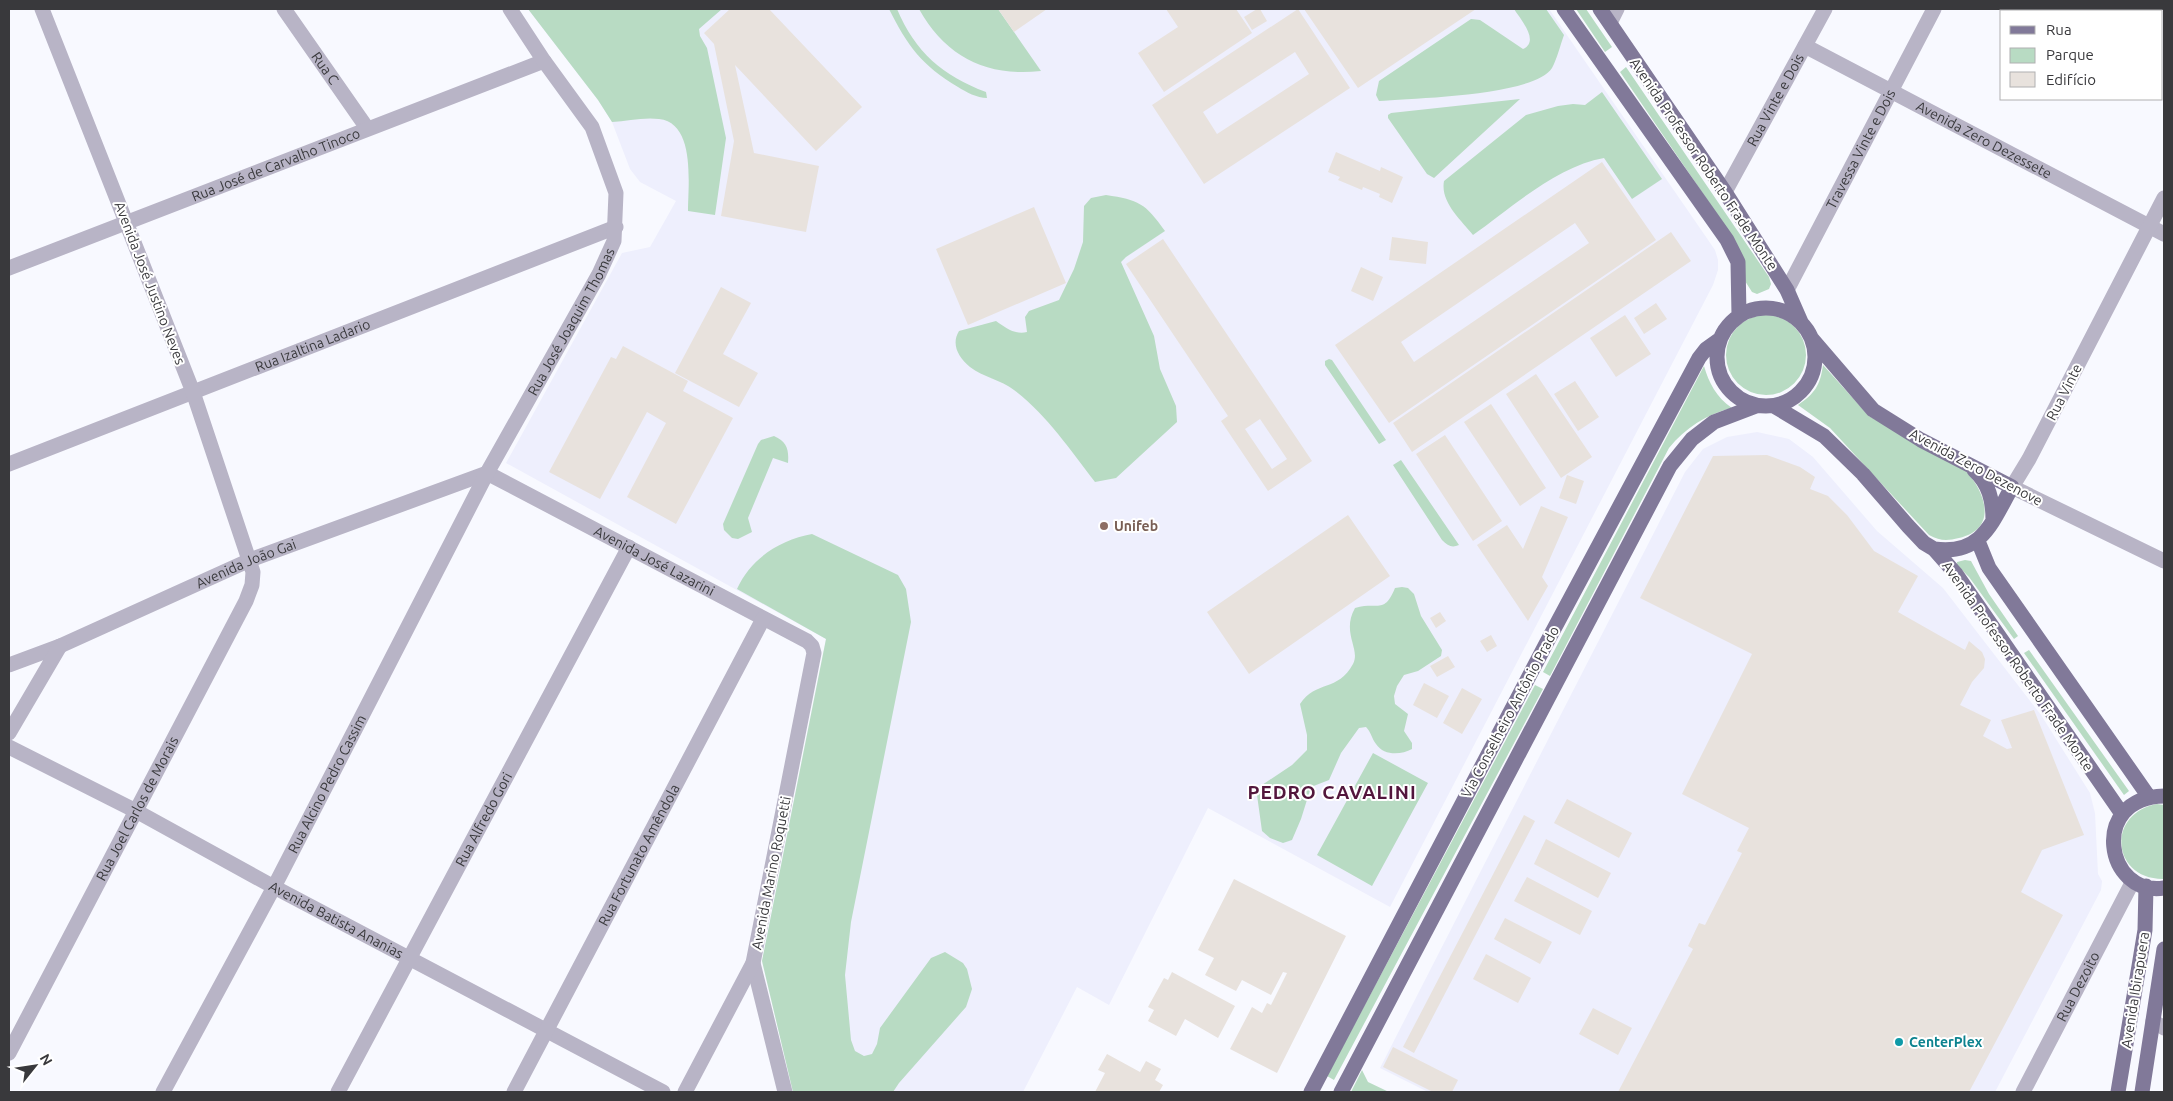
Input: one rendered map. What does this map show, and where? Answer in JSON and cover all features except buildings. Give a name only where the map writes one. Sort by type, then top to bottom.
[{"type":"main road","name":"Avenida Professor Roberto Frade Monte","points":[[1564,9],[1727,240],[1738,262],[1739,315]]},
{"type":"main road","name":"Avenida Professor Roberto Frade Monte","points":[[1600,9],[1726,192],[1787,290],[1801,322]]},
{"type":"main road","points":[[1772,308],[1788,312],[1801,322],[1812,339],[1816,356],[1813,374],[1804,389],[1790,400],[1774,406],[1756,406],[1740,399],[1727,388],[1719,373],[1716,356],[1720,339],[1727,326],[1739,315],[1755,309],[1772,308]]},
{"type":"main road","name":"Via Conselheiro Antônio Prado","points":[[1311,1092],[1547,642],[1699,358],[1706,349],[1720,339]]},
{"type":"main road","name":"Avenida Zero Dezenove","points":[[1812,339],[1873,410],[1921,440],[2012,487]]},
{"type":"main road","name":"Via Conselheiro Antônio Prado","points":[[1341,1092],[1670,466],[1692,439],[1714,422],[1756,406]]},
{"type":"main road","name":"Avenida Professor Roberto Frade Monte","points":[[1774,406],[1824,436],[1864,474],[1924,543],[1934,549],[1956,574],[2122,814]]},
{"type":"main road","points":[[1970,466],[1982,477],[1989,490],[1992,500],[1993,520]]},
{"type":"main road","name":"Rua Vinte","points":[[1978,541],[1993,520],[2012,487]]},
{"type":"main road","points":[[1934,549],[1956,550],[1970,546],[1978,541],[1989,568],[2000,584],[2157,796],[2134,803],[2122,814],[2114,831],[2113,850],[2120,867],[2140,884],[2164,888]]},
{"type":"main road","name":"Avenida Ibirapuera","points":[[2118,1092],[2145,930],[2140,884]]},
{"type":"main road","name":"Avenida Ibirapuera","points":[[2142,1092],[2159,1024],[2164,949]]},
{"type":"street","name":"Avenida José Justino Neves","points":[[42,9],[193,392],[250,560]]},
{"type":"street","name":"Rua C","points":[[284,9],[367,128]]},
{"type":"street","name":"Rua José Joaquim Thomas","points":[[487,473],[599,274],[614,241],[616,227],[616,192],[592,127],[544,61],[510,9]]},
{"type":"street","points":[[1610,23],[1617,9]]},
{"type":"street","name":"Rua Vinte e Dois","points":[[1726,192],[1825,9]]},
{"type":"street","name":"Travessa Vinte e Dois","points":[[1787,290],[1934,9]]},
{"type":"street","name":"Avenida Zero Dezessete","points":[[1805,46],[2164,234]]},
{"type":"street","name":"Rua José de Carvalho Tinoco","points":[[9,268],[127,224],[367,128],[544,61]]},
{"type":"street","name":"Rua Vinte","points":[[2012,487],[2029,459],[2164,198]]},
{"type":"street","name":"Rua Izaltina Ladario","points":[[9,464],[616,227]]},
{"type":"street","name":"Avenida José Lazarini","points":[[487,473],[807,641],[812,646],[814,653]]},
{"type":"street","name":"Avenida João Gai","points":[[9,665],[60,646],[250,560],[487,473]]},
{"type":"street","name":"Rua Alcino Pedro Cassim","points":[[163,1092],[274,887],[487,473]]},
{"type":"street","name":"Avenida Zero Dezenove","points":[[2012,487],[2164,561]]},
{"type":"street","name":"Rua Alfredo Gori","points":[[338,1092],[629,547]]},
{"type":"street","name":"Rua Joel Carlos de Morais","points":[[9,1053],[246,601],[252,585],[253,572],[250,560]]},
{"type":"street","name":"Rua Fortunato Amêndola","points":[[514,1092],[764,619]]},
{"type":"street","points":[[9,733],[60,646]]},
{"type":"street","name":"Avenida Marino Roquetti","points":[[785,1092],[753,963],[814,653]]},
{"type":"street","name":"Avenida Batista Ananias","points":[[9,747],[136,811],[274,887],[663,1092]]},
{"type":"street","name":"Rua Dezoito","points":[[2023,1092],[2140,884]]},
{"type":"street","points":[[685,1092],[753,963]]},
{"type":"shaded area","name":"Unifeb","points":[[528,9],[1549,9],[1715,250],[1718,270],[1713,285],[1390,907],[1208,808],[1109,1005],[1077,987],[1023,1092],[793,1092],[762,961],[826,639],[506,463],[622,253],[650,247],[676,201],[640,182],[630,169],[612,122],[598,100]]},
{"type":"shaded area","points":[[1757,432],[1789,439],[1813,457],[1877,531],[1943,588],[2041,715],[2090,793],[2095,813],[2098,874],[2102,881],[2101,890],[1995,1092],[1428,1092],[1380,1068],[1685,472],[1703,449],[1727,437]]},
{"type":"green space","points":[[528,9],[722,9],[699,29],[700,36],[707,48],[726,138],[715,215],[688,211],[689,172],[684,143],[679,131],[671,123],[659,119],[612,122],[598,100]]},
{"type":"green space","points":[[889,9],[897,9],[912,38],[932,61],[956,78],[986,92],[987,98],[968,93],[945,79],[925,63],[909,44]]},
{"type":"green space","points":[[919,9],[998,9],[1041,71],[1003,71],[985,67],[969,60],[942,40]]},
{"type":"green space","points":[[1514,9],[1546,9],[1564,35],[1552,68],[1541,77],[1522,85],[1472,94],[1379,101],[1376,95],[1379,81],[1471,19],[1480,20],[1523,49],[1530,41],[1528,30]]},
{"type":"green space","points":[[1576,9],[1586,9],[1612,47],[1605,52]]},
{"type":"green space","points":[[1626,67],[1769,277],[1771,284],[1769,289],[1757,294],[1752,292],[1745,281],[1736,242],[1620,72]]},
{"type":"green space","points":[[1602,92],[1662,179],[1632,199],[1604,158],[1586,162],[1535,189],[1473,235],[1457,217],[1448,203],[1445,196],[1444,181],[1526,115],[1558,106],[1585,105]]},
{"type":"green space","points":[[1520,99],[1434,178],[1427,174],[1388,118],[1388,115],[1391,113]]},
{"type":"green space","points":[[1106,195],[1140,204],[1152,214],[1165,231],[1121,262],[1154,336],[1160,369],[1176,406],[1177,422],[1116,478],[1095,482],[1058,433],[1037,410],[1014,390],[970,367],[959,355],[956,341],[959,331],[996,321],[1015,332],[1027,332],[1025,317],[1029,311],[1059,300],[1074,269],[1083,242],[1084,206],[1091,198]]},
{"type":"green space","points":[[1766,315],[1781,318],[1794,327],[1803,340],[1806,355],[1803,370],[1794,383],[1781,392],[1766,395],[1751,392],[1738,383],[1729,370],[1726,355],[1729,340],[1738,327],[1751,318]]},
{"type":"green space","points":[[1332,360],[1386,440],[1379,444],[1325,365],[1325,361]]},
{"type":"green space","points":[[1823,365],[1869,416],[1966,471],[1979,489],[1983,499],[1984,519],[1979,527],[1971,533],[1951,540],[1944,540],[1929,535],[1830,428],[1798,405],[1809,397],[1816,388]]},
{"type":"green space","points":[[1704,366],[1714,389],[1732,408],[1705,418],[1689,428],[1669,448],[1550,676],[1543,672]]},
{"type":"green space","points":[[774,436],[786,446],[788,463],[773,458],[748,518],[752,532],[738,539],[732,538],[724,530],[723,524],[758,444],[761,440]]},
{"type":"green space","points":[[1401,460],[1459,545],[1450,546],[1442,540],[1393,465]]},
{"type":"green space","points":[[812,534],[898,575],[906,589],[911,622],[851,922],[845,975],[851,1040],[855,1051],[864,1056],[872,1054],[877,1044],[880,1028],[931,958],[945,952],[963,963],[967,969],[972,989],[966,1007],[893,1092],[793,1092],[762,961],[826,639],[737,589],[750,568],[768,552],[789,541]]},
{"type":"green space","points":[[1971,561],[1989,594],[2018,636],[2014,639],[1969,577],[1957,565],[1957,562]]},
{"type":"green space","points":[[1395,588],[1408,588],[1414,594],[1421,616],[1442,650],[1441,656],[1418,671],[1404,675],[1397,686],[1394,696],[1395,704],[1408,714],[1404,731],[1412,743],[1412,749],[1398,753],[1383,751],[1376,744],[1366,727],[1359,728],[1341,753],[1329,780],[1311,787],[1292,840],[1283,843],[1270,838],[1262,831],[1257,795],[1262,785],[1292,765],[1307,750],[1307,735],[1300,704],[1313,692],[1341,679],[1353,664],[1355,652],[1350,625],[1355,608],[1380,606],[1387,602]]},
{"type":"green space","points":[[2029,650],[2129,791],[2124,795],[2024,653]]},
{"type":"green space","points":[[1535,685],[1543,689],[1334,1080],[1327,1076]]},
{"type":"green space","points":[[1373,753],[1428,783],[1372,886],[1317,855]]},
{"type":"green space","points":[[2157,804],[2164,805],[2164,879],[2147,876],[2134,869],[2125,858],[2122,846],[2123,832],[2129,820],[2140,810]]},
{"type":"green space","points":[[1362,1070],[1368,1082],[1389,1092],[1351,1092]]},
{"type":"place","name":"Unifeb","points":[[1104,526]]},
{"type":"place","name":"CenterPlex","points":[[1899,1042]]},
{"type":"district","name":"PEDRO CAVALINI","points":[[1332,792]]}]
